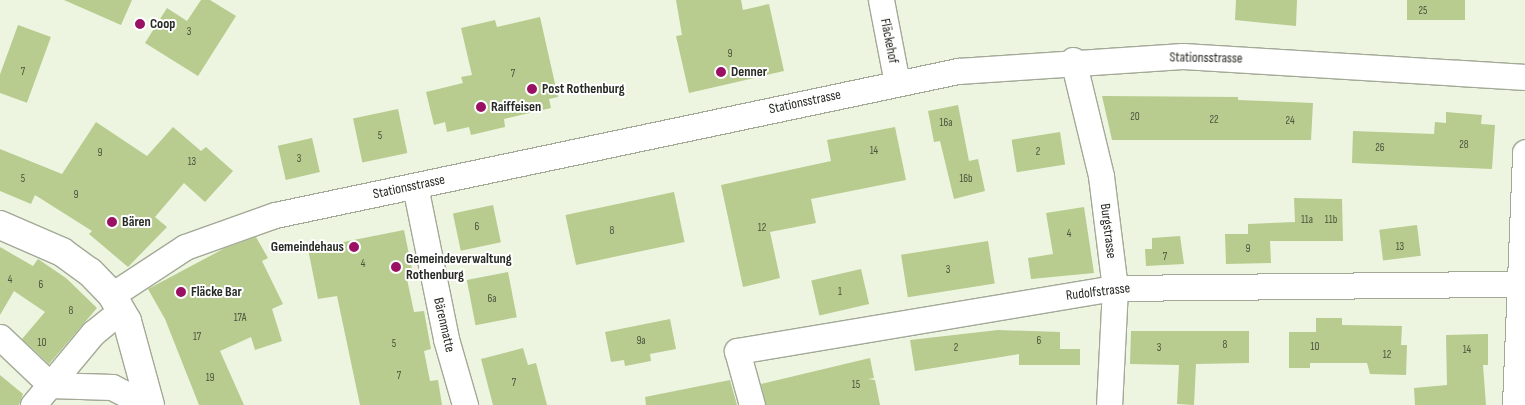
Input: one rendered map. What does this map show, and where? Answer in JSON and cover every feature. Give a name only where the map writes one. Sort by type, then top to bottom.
[{"type":"main road","points":[[0,225],[62,252],[107,317],[128,321],[133,394]]},
{"type":"street","name":"Fläckehof","points":[[881,0],[897,83]]},
{"type":"street","name":"Stationsstrasse","points":[[33,405],[45,381],[107,317],[185,247],[223,230],[275,215],[958,70],[1073,60],[1200,57],[1525,77]]},
{"type":"street","name":"Burgstrasse","points":[[1073,60],[1101,176],[1115,288],[1109,405]]},
{"type":"street","points":[[1515,405],[1525,152]]},
{"type":"street","name":"Bärenmatte","points":[[415,186],[446,339],[465,405]]},
{"type":"street","name":"Rudolfstrasse","points":[[752,405],[738,351],[1115,288],[1519,284]]},
{"type":"street","points":[[0,337],[45,381],[112,387],[133,394]]},
{"type":"building","points":[[64,0],[132,0],[121,25]]},
{"type":"building","points":[[201,0],[210,0],[236,16],[198,76],[145,43],[167,8],[187,21]]},
{"type":"building","points":[[676,0],[741,0],[743,10],[769,4],[784,71],[689,93],[676,36],[682,35]]},
{"type":"building","points":[[1236,0],[1297,0],[1296,26],[1235,20]]},
{"type":"building","points":[[1407,0],[1465,0],[1465,20],[1407,20]]},
{"type":"building","points":[[540,17],[558,97],[549,99],[551,108],[504,119],[505,127],[471,135],[469,127],[447,132],[445,122],[434,125],[426,92],[463,83],[461,77],[472,75],[461,28],[495,20],[497,27]]},
{"type":"building","points":[[18,25],[51,37],[27,103],[0,93],[0,74]]},
{"type":"building","points":[[1102,96],[1238,97],[1238,100],[1313,103],[1311,140],[1112,140]]},
{"type":"building","points":[[958,105],[969,161],[978,159],[985,191],[954,199],[940,141],[934,142],[928,111]]},
{"type":"building","points":[[398,109],[407,153],[362,163],[353,119]]},
{"type":"building","points":[[1446,112],[1482,115],[1481,124],[1495,125],[1492,169],[1352,163],[1353,131],[1434,134],[1435,122],[1446,123]]},
{"type":"building","points":[[96,122],[147,156],[173,127],[201,151],[206,147],[233,171],[205,202],[184,183],[155,217],[167,227],[128,267],[89,234],[92,231],[35,195],[31,204],[0,191],[0,149],[62,174]]},
{"type":"building","points":[[895,127],[906,180],[811,199],[816,223],[770,232],[780,278],[743,287],[721,185],[831,161],[827,140]]},
{"type":"building","points":[[1060,132],[1065,165],[1017,172],[1012,140]]},
{"type":"building","points":[[312,138],[320,172],[286,180],[278,146]]},
{"type":"building","points":[[674,192],[685,242],[576,265],[565,215]]},
{"type":"building","points":[[1294,198],[1342,199],[1343,241],[1270,241],[1271,263],[1226,264],[1225,234],[1248,234],[1248,224],[1295,222]]},
{"type":"building","points":[[493,205],[501,242],[461,251],[453,214]]},
{"type":"building","points":[[1084,207],[1094,273],[1031,279],[1028,258],[1053,254],[1046,213]]},
{"type":"building","points":[[1417,225],[1421,256],[1383,260],[1379,230]]},
{"type":"building","points":[[404,230],[414,279],[407,279],[414,312],[424,311],[431,349],[424,351],[430,381],[438,380],[442,405],[360,405],[337,296],[318,299],[308,249]]},
{"type":"building","points":[[1180,236],[1184,264],[1146,266],[1145,249],[1152,249],[1152,238]]},
{"type":"building","points":[[256,237],[268,258],[262,261],[283,304],[272,309],[282,341],[255,350],[251,337],[220,351],[244,405],[199,405],[165,319],[148,289],[225,248]]},
{"type":"building","points":[[988,241],[995,283],[908,297],[901,255]]},
{"type":"building","points":[[0,247],[33,266],[38,259],[66,278],[97,308],[49,364],[22,339],[45,312],[14,291],[0,315]]},
{"type":"building","points":[[861,269],[869,304],[819,316],[811,280]]},
{"type":"building","points":[[508,272],[517,317],[476,325],[467,280]]},
{"type":"building","points":[[1316,318],[1342,318],[1342,325],[1402,326],[1401,345],[1407,345],[1406,375],[1370,374],[1367,363],[1310,363],[1310,368],[1289,368],[1289,332],[1316,332]]},
{"type":"building","points":[[670,319],[676,349],[650,354],[651,361],[625,366],[624,360],[611,362],[605,332]]},
{"type":"building","points":[[998,330],[1060,332],[1060,349],[1080,349],[1080,365],[1019,365],[1019,354],[915,371],[910,340]]},
{"type":"building","points":[[1131,331],[1249,331],[1249,363],[1196,364],[1194,405],[1177,404],[1179,365],[1130,364]]},
{"type":"building","points":[[1488,334],[1488,365],[1483,365],[1486,405],[1415,405],[1414,388],[1447,385],[1446,335]]},
{"type":"building","points":[[523,348],[528,365],[536,363],[547,405],[493,405],[481,359]]},
{"type":"building","points":[[870,358],[874,378],[868,379],[875,380],[880,405],[766,405],[761,384]]},
{"type":"building","points":[[0,375],[23,394],[19,405],[0,405]]},
{"type":"building","points":[[730,380],[737,405],[646,405],[645,397]]},
{"type":"place","name":"Coop","points":[[140,24]]},
{"type":"place","name":"Denner","points":[[721,72]]},
{"type":"place","name":"Post Rothenburg","points":[[532,89]]},
{"type":"place","name":"Raiffeisen","points":[[481,107]]},
{"type":"place","name":"Bären","points":[[112,222]]},
{"type":"place","name":"Gemeindehaus","points":[[354,247]]},
{"type":"place","name":"Gemeindeverwaltung Rothenburg","points":[[396,267]]},
{"type":"place","name":"Fläcke Bar","points":[[181,292]]}]
